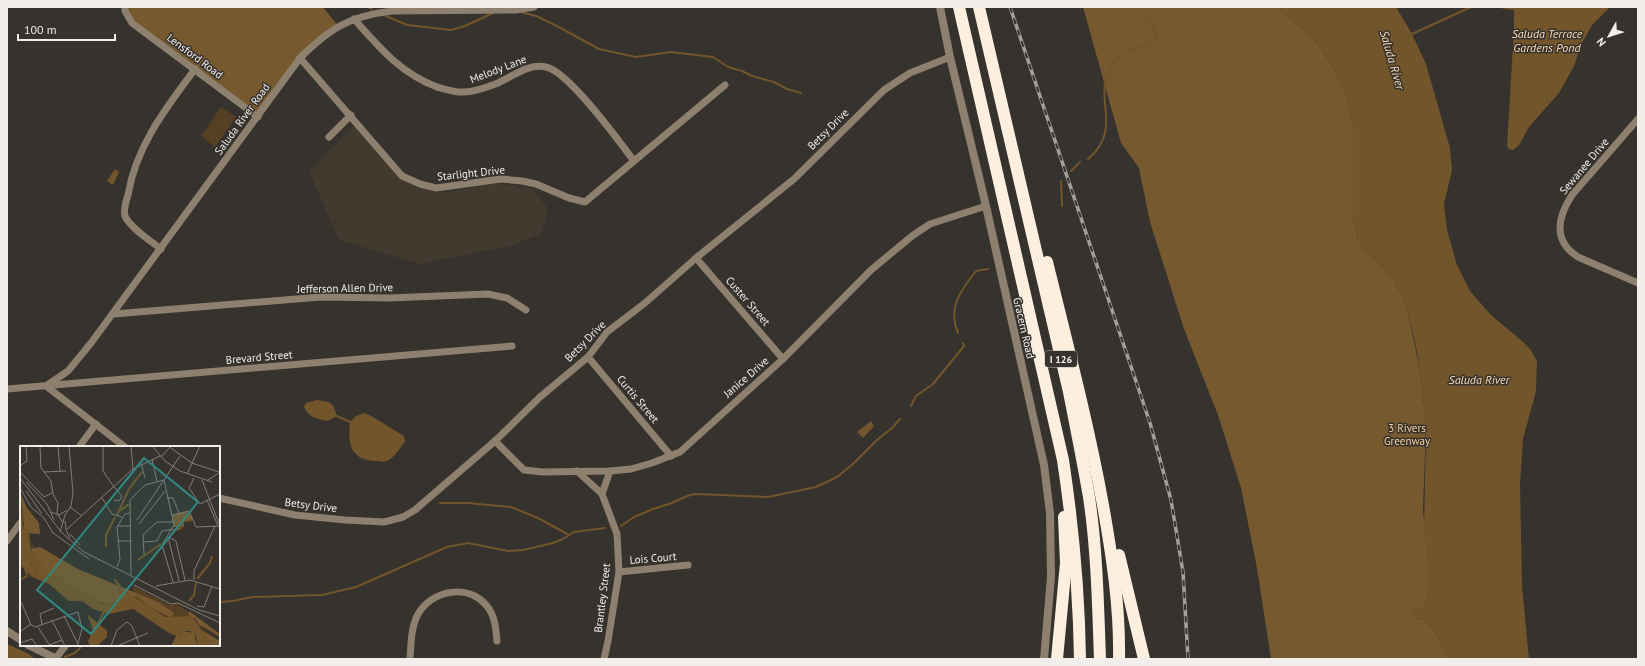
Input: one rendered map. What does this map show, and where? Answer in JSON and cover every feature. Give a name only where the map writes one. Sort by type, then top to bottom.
[{"type":"highway","name":"I 126","points":[[959,7],[1063,460],[1072,517],[1075,548],[1080,626],[1080,659]]},
{"type":"highway","name":"I 126","points":[[979,7],[1069,392],[1089,498],[1098,593],[1100,659]]},
{"type":"highway","points":[[992,64],[1029,192],[1144,659]]},
{"type":"highway","points":[[1094,452],[1116,582],[1119,659]]},
{"type":"highway","points":[[1057,659],[1066,563],[1063,460]]},
{"type":"street","name":"Lensford Road","points":[[125,7],[132,23],[258,116]]},
{"type":"street","name":"Saluda River Road","points":[[46,386],[68,371],[114,314],[300,58],[324,36],[354,18],[392,11],[451,8],[516,10],[534,7]]},
{"type":"street","name":"Gracern Road","points":[[940,7],[950,57],[986,206],[1044,465],[1050,520],[1051,577],[1044,659]]},
{"type":"street","name":"Melody Lane","points":[[354,18],[383,52],[403,69],[423,82],[445,89],[462,93],[474,92],[498,83],[519,71],[532,67],[546,67],[566,78],[610,129],[634,161]]},
{"type":"street","name":"Betsy Drive","points":[[220,498],[295,515],[384,522],[403,517],[415,510],[495,441],[540,397],[588,357],[607,332],[645,303],[696,258],[794,178],[884,90],[910,73],[950,57]]},
{"type":"street","name":"Starlight Drive","points":[[300,58],[402,176],[420,184],[436,188],[501,179],[536,184],[569,198],[586,202],[725,85]]},
{"type":"street","points":[[161,249],[128,220],[124,212],[124,206],[137,160],[149,135],[170,102],[195,69]]},
{"type":"street","points":[[329,137],[351,116]]},
{"type":"street","name":"Sewanee Drive","points":[[1638,120],[1572,196],[1564,208],[1560,220],[1560,233],[1563,243],[1570,252],[1578,257],[1638,283]]},
{"type":"street","name":"Janice Drive","points":[[495,441],[524,470],[543,472],[631,470],[652,464],[680,452],[783,359],[871,270],[912,236],[930,224],[986,206]]},
{"type":"street","name":"Custer Street","points":[[696,258],[783,359]]},
{"type":"street","name":"Jefferson Allen Drive","points":[[114,314],[321,297],[389,298],[488,294],[507,298],[526,310]]},
{"type":"street","name":"Brevard Street","points":[[7,389],[512,346]]},
{"type":"street","name":"Curtis Street","points":[[588,357],[671,456]]},
{"type":"street","points":[[46,386],[124,446]]},
{"type":"street","points":[[79,446],[96,424]]},
{"type":"street","name":"Brantley Street","points":[[577,471],[602,494],[617,534],[619,572],[604,659]]},
{"type":"street","points":[[602,494],[610,471]]},
{"type":"street","points":[[7,541],[20,523]]},
{"type":"street","name":"Lois Court","points":[[619,572],[688,566]]},
{"type":"street","points":[[410,659],[414,623],[419,613],[425,605],[435,598],[447,593],[458,592],[468,594],[478,598],[487,606],[493,616],[497,641]]},
{"type":"street","points":[[7,631],[20,639]]},
{"type":"street","points":[[30,646],[56,659],[65,646]]},
{"type":"shaded area","points":[[221,107],[236,117],[215,147],[201,136]]},
{"type":"shaded area","points":[[354,125],[398,178],[420,189],[441,193],[497,183],[533,189],[548,209],[541,234],[513,245],[420,264],[339,240],[309,172]]},
{"type":"green space","points":[[124,7],[323,7],[339,27],[312,46],[258,117],[132,23]]},
{"type":"green space","name":"3 Rivers Greenway","points":[[1083,7],[1277,7],[1312,37],[1337,74],[1344,88],[1353,123],[1353,217],[1358,240],[1366,251],[1394,280],[1406,304],[1420,370],[1426,423],[1423,510],[1430,586],[1427,602],[1421,609],[1414,612],[1416,618],[1424,619],[1435,632],[1444,648],[1447,659],[1271,659],[1257,568],[1241,488],[1218,415],[1184,329],[1150,222],[1139,168],[1121,143]]},
{"type":"water","name":"Saluda River","points":[[1277,7],[1396,7],[1412,34],[1426,64],[1450,148],[1452,170],[1444,204],[1447,230],[1457,265],[1470,291],[1491,315],[1530,349],[1537,361],[1536,391],[1523,439],[1520,483],[1522,586],[1529,659],[1447,659],[1441,643],[1432,628],[1424,619],[1416,618],[1412,615],[1414,612],[1421,609],[1427,602],[1430,586],[1424,531],[1426,423],[1416,347],[1406,304],[1394,280],[1366,251],[1358,240],[1353,217],[1353,123],[1344,88],[1337,74],[1312,37]]},
{"type":"water","name":"Saluda Terrace Gardens Pond","points":[[1514,7],[1610,7],[1592,25],[1581,45],[1574,66],[1559,93],[1529,127],[1519,145],[1513,150],[1509,149],[1507,146]]},
{"type":"water","points":[[115,169],[119,172],[113,185],[107,181]]},
{"type":"water","points":[[317,400],[325,401],[333,405],[337,416],[328,421],[317,419],[308,414],[304,407],[306,403]]},
{"type":"water","points":[[365,413],[404,436],[405,441],[396,454],[387,461],[382,462],[366,460],[359,457],[352,448],[349,436],[350,422],[356,416]]},
{"type":"water","points":[[871,421],[874,426],[863,438],[857,432]]},
{"type":"water","points":[[7,644],[29,654],[35,659],[7,659]]},
{"type":"waterway","points":[[368,7],[372,9]]},
{"type":"waterway","points":[[1088,159],[1098,148],[1104,137],[1106,126],[1104,92],[1105,81],[1109,70],[1114,62],[1126,53],[1144,46],[1156,39],[1153,25],[1148,17],[1137,7]]},
{"type":"waterway","points":[[1410,33],[1412,34],[1471,7]]},
{"type":"waterway","points":[[1500,7],[1513,9],[1519,7]]},
{"type":"waterway","points":[[521,12],[536,16],[555,25],[599,49],[636,57],[671,52],[713,57],[728,67],[774,82],[787,89],[801,93]]},
{"type":"waterway","points":[[386,16],[407,25],[451,30],[465,26],[493,13]]},
{"type":"waterway","points":[[1071,171],[1080,162]]},
{"type":"waterway","points":[[1061,181],[1062,206]]},
{"type":"waterway","points":[[958,333],[954,315],[957,300],[965,285],[976,271],[988,269]]},
{"type":"waterway","points":[[911,406],[916,396],[933,384],[964,346],[963,343]]},
{"type":"waterway","points":[[337,416],[350,422]]},
{"type":"waterway","points":[[621,526],[634,517],[695,494],[768,497],[816,487],[837,477],[853,464],[900,419]]},
{"type":"waterway","points":[[440,503],[468,503],[511,507],[538,518],[569,535]]},
{"type":"waterway","points":[[220,602],[252,597],[322,595],[356,587],[447,547],[468,543],[508,551],[523,550],[553,543],[574,532],[605,528]]},
{"type":"waterway","points":[[65,657],[75,653],[82,646]]},
{"type":"railway","points":[[1010,7],[1150,423],[1171,500],[1183,572],[1188,659]]}]
